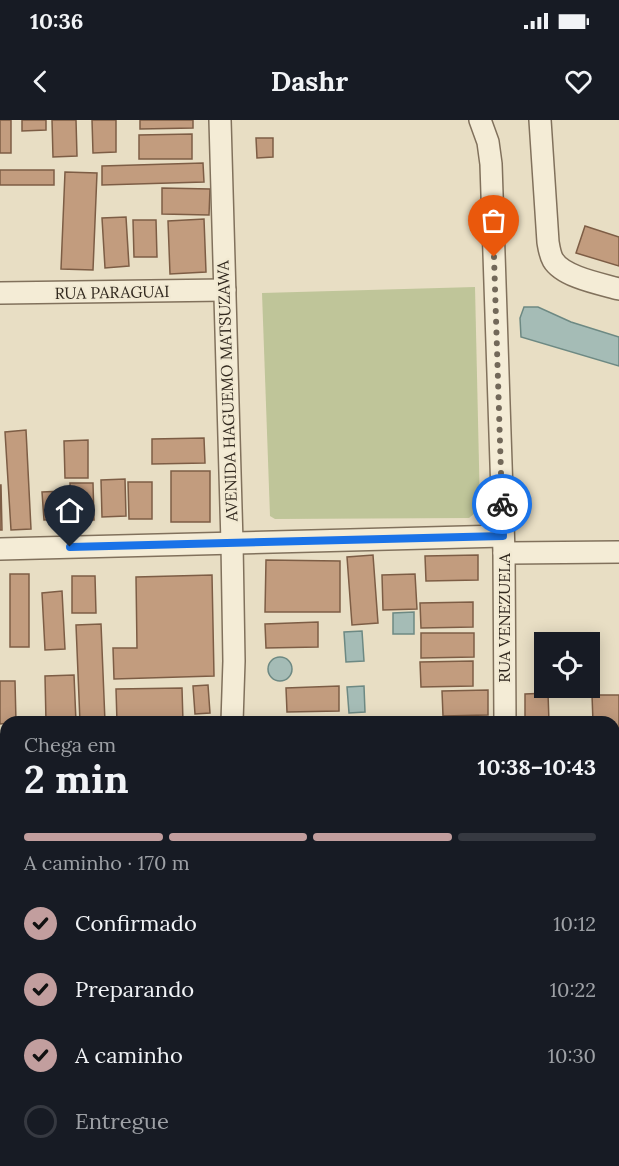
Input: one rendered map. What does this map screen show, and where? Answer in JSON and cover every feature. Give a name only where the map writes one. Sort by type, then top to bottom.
[{"type":"street","name":"AVENIDA HAGUEMO MATSUZAWA","points":[[220,120],[232,543],[234,662],[232,716]]},
{"type":"street","name":"RUA VENEZUELA","points":[[480,120],[488,142],[491,164],[504,545],[505,716]]},
{"type":"street","points":[[540,120],[551,257],[556,265],[567,272],[619,289]]},
{"type":"street","name":"RUA PARAGUAI","points":[[0,294],[225,290]]},
{"type":"street","points":[[0,549],[232,543],[504,545],[619,552]]},
{"type":"street","name":"AVENIDA HAGUEMO MATSUZAWA","points":[[234,662],[242,716]]},
{"type":"green space","points":[[475,287],[480,509],[469,518],[275,519],[270,516],[262,293]]},
{"type":"water","points":[[524,307],[538,307],[571,322],[619,337],[619,366],[521,337],[520,318]]},
{"type":"water","points":[[414,612],[414,634],[393,634],[393,613]]},
{"type":"water","points":[[362,631],[364,661],[346,662],[344,632]]},
{"type":"water","points":[[280,657],[285,658],[291,664],[291,674],[285,680],[280,681],[275,680],[269,674],[268,669],[269,664],[275,658]]},
{"type":"water","points":[[364,686],[365,712],[349,713],[347,687]]},
{"type":"building","points":[[0,120],[11,120],[11,153],[0,153]]},
{"type":"building","points":[[22,120],[46,120],[46,130],[22,131]]},
{"type":"building","points":[[52,120],[76,120],[77,156],[53,157]]},
{"type":"building","points":[[92,120],[116,120],[116,152],[93,153]]},
{"type":"building","points":[[140,120],[193,120],[193,128],[140,129]]},
{"type":"building","points":[[192,134],[192,159],[139,159],[139,135]]},
{"type":"building","points":[[256,138],[273,138],[273,157],[257,158]]},
{"type":"building","points":[[203,163],[204,182],[102,185],[102,166]]},
{"type":"building","points":[[0,170],[54,170],[54,185],[0,185]]},
{"type":"building","points":[[65,172],[97,173],[93,270],[61,269]]},
{"type":"building","points":[[162,188],[210,189],[209,215],[162,214]]},
{"type":"building","points":[[126,217],[129,266],[105,268],[102,218]]},
{"type":"building","points":[[204,219],[206,272],[170,274],[168,221]]},
{"type":"building","points":[[133,220],[156,220],[157,257],[134,257]]},
{"type":"building","points":[[585,226],[619,237],[619,266],[576,253]]},
{"type":"building","points":[[26,430],[31,529],[11,530],[5,432]]},
{"type":"building","points":[[204,438],[205,463],[152,464],[152,439]]},
{"type":"building","points":[[88,440],[88,478],[65,478],[64,441]]},
{"type":"building","points":[[171,471],[210,471],[210,522],[171,522]]},
{"type":"building","points":[[125,479],[126,516],[102,517],[101,480]]},
{"type":"building","points":[[128,482],[152,482],[152,519],[129,519]]},
{"type":"building","points":[[70,483],[93,483],[94,520],[71,520]]},
{"type":"building","points":[[1,485],[2,530],[0,530]]},
{"type":"building","points":[[64,491],[66,519],[44,520],[42,492]]},
{"type":"building","points":[[373,555],[378,623],[352,625],[347,557]]},
{"type":"building","points":[[478,555],[478,580],[426,581],[425,556]]},
{"type":"building","points":[[266,560],[340,561],[340,612],[265,612]]},
{"type":"building","points":[[10,574],[29,574],[29,647],[10,647]]},
{"type":"building","points":[[415,574],[417,609],[383,610],[382,575]]},
{"type":"building","points":[[212,575],[214,676],[114,679],[113,648],[137,648],[136,577]]},
{"type":"building","points":[[72,576],[95,576],[96,613],[72,613]]},
{"type":"building","points":[[62,591],[65,649],[45,650],[42,593]]},
{"type":"building","points":[[473,602],[473,627],[421,628],[420,603]]},
{"type":"building","points":[[318,622],[318,647],[266,648],[265,624]]},
{"type":"building","points":[[101,624],[105,716],[80,716],[76,625]]},
{"type":"building","points":[[421,633],[474,633],[474,657],[421,658]]},
{"type":"building","points":[[473,661],[473,686],[421,687],[420,662]]},
{"type":"building","points":[[74,675],[76,716],[46,716],[45,676]]},
{"type":"building","points":[[0,681],[15,681],[16,716],[0,716]]},
{"type":"building","points":[[208,685],[210,713],[195,714],[193,686]]},
{"type":"building","points":[[339,686],[339,711],[287,712],[286,688]]},
{"type":"building","points":[[182,688],[183,716],[117,716],[116,689]]},
{"type":"building","points":[[488,690],[488,715],[443,716],[442,691]]},
{"type":"building","points":[[525,694],[534,694],[534,698],[548,698],[549,716],[525,716]]},
{"type":"building","points":[[600,695],[619,695],[619,716],[593,716],[592,698],[600,698]]},
{"type":"way so far","points":[[494,257],[502,504]]},
{"type":"route","points":[[70,547],[503,536],[502,504]]}]
